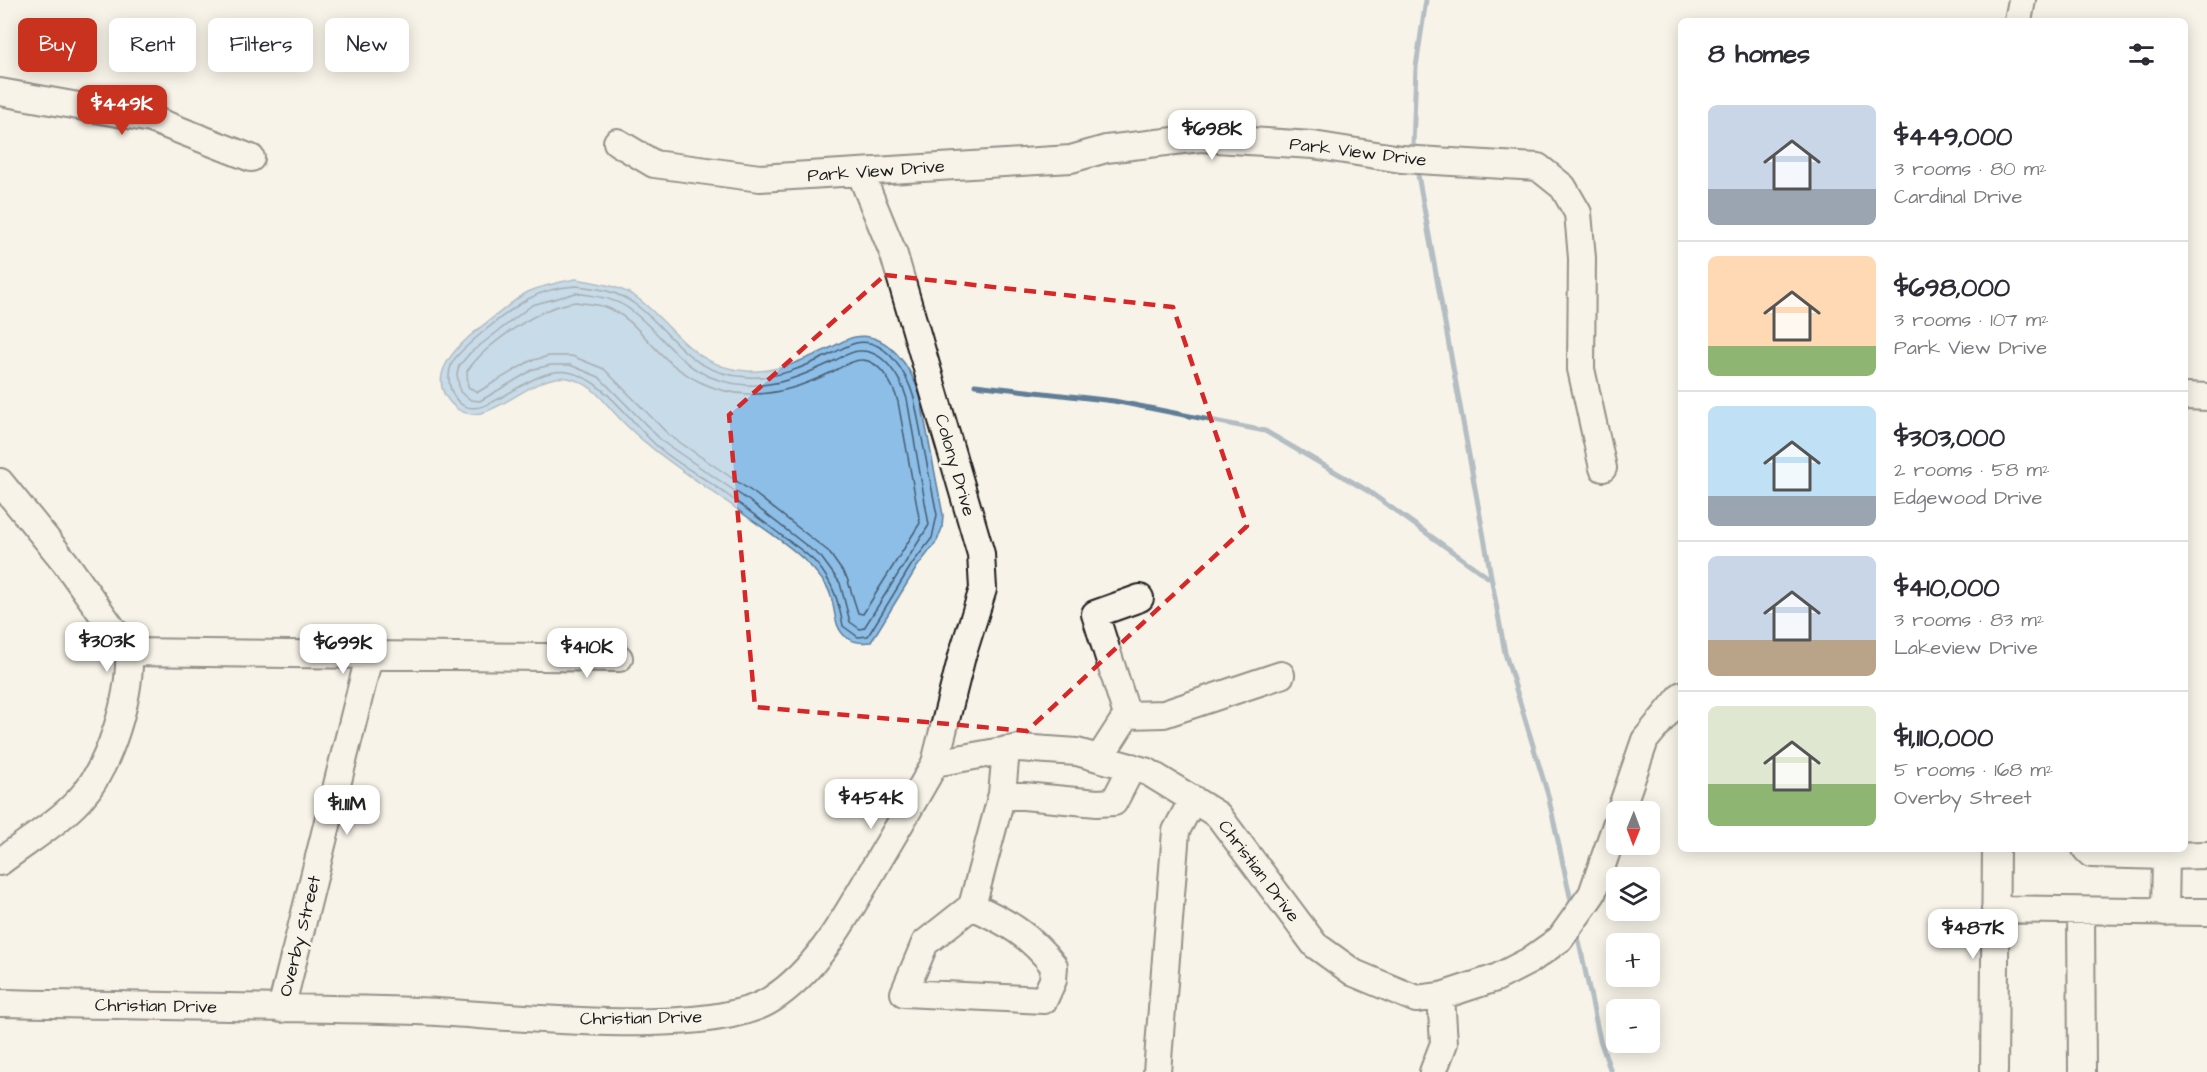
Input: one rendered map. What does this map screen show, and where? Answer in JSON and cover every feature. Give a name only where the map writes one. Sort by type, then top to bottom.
[{"type":"street","points":[[2019,18],[2022,0]]},
{"type":"street","points":[[0,92],[152,119],[251,158]]},
{"type":"street","name":"Park View Drive","points":[[617,142],[654,164],[760,178],[1071,159],[1106,149],[1200,138],[1313,145],[1401,159],[1538,167],[1563,187],[1578,213],[1582,258],[1581,369],[1603,468]]},
{"type":"street","name":"Colony Drive","points":[[860,172],[894,255],[981,554],[983,589],[962,656],[935,763]]},
{"type":"street","points":[[2188,396],[2207,397]]},
{"type":"street","points":[[0,482],[65,562],[129,652],[127,688],[104,763],[80,798],[0,862]]},
{"type":"street","points":[[1127,715],[1095,614],[1140,598]]},
{"type":"street","points":[[129,652],[370,653],[619,658]]},
{"type":"street","name":"Overby Street","points":[[281,1009],[370,653]]},
{"type":"street","points":[[1127,715],[1164,714],[1281,675]]},
{"type":"street","points":[[1624,801],[1645,740],[1678,699]]},
{"type":"street","points":[[1100,757],[1127,715]]},
{"type":"street","name":"Christian Drive","points":[[0,1003],[418,1011],[630,1022],[693,1020],[744,1012],[770,1001],[790,986],[835,935],[935,763],[1019,748],[1077,752],[1100,757],[1148,772],[1193,799],[1218,815],[1234,834],[1315,945],[1354,973],[1382,987],[1416,999],[1441,996],[1496,978],[1528,961],[1560,939],[1592,894],[1606,854]]},
{"type":"street","points":[[972,906],[1009,922],[1038,946],[1054,966],[1053,980],[1044,1000],[904,993],[925,943],[972,906],[1002,794],[1006,750]]},
{"type":"street","points":[[1002,794],[1097,803],[1114,802],[1132,767]]},
{"type":"street","points":[[1157,1072],[1176,831],[1193,799]]},
{"type":"street","points":[[1994,1072],[1996,852]]},
{"type":"street","points":[[2088,852],[2091,855],[2207,855]]},
{"type":"street","points":[[2165,912],[2166,856]]},
{"type":"street","points":[[1995,909],[2207,912]]},
{"type":"street","points":[[2081,911],[2082,1072]]},
{"type":"street","points":[[1433,1072],[1444,1043],[1441,996]]},
{"type":"highlighted area","points":[[885,275],[1173,307],[1247,526],[1027,731],[755,707],[729,415]]},
{"type":"water","points":[[576,279],[610,286],[633,295],[699,355],[728,368],[758,371],[779,368],[855,337],[878,340],[897,354],[905,364],[920,396],[943,515],[942,528],[937,541],[917,567],[871,642],[855,641],[841,632],[830,593],[810,565],[777,537],[657,452],[587,386],[568,378],[553,379],[538,384],[495,408],[481,413],[468,414],[456,408],[445,395],[441,382],[444,369],[451,356],[473,334],[528,292]]},
{"type":"waterway","points":[[1413,146],[1416,67],[1426,0]]},
{"type":"waterway","points":[[1418,175],[1505,653],[1548,795],[1571,901]]},
{"type":"waterway","points":[[975,385],[1114,401],[1265,431],[1368,491],[1489,578]]},
{"type":"waterway","points":[[1578,937],[1600,1040],[1611,1072]]}]
